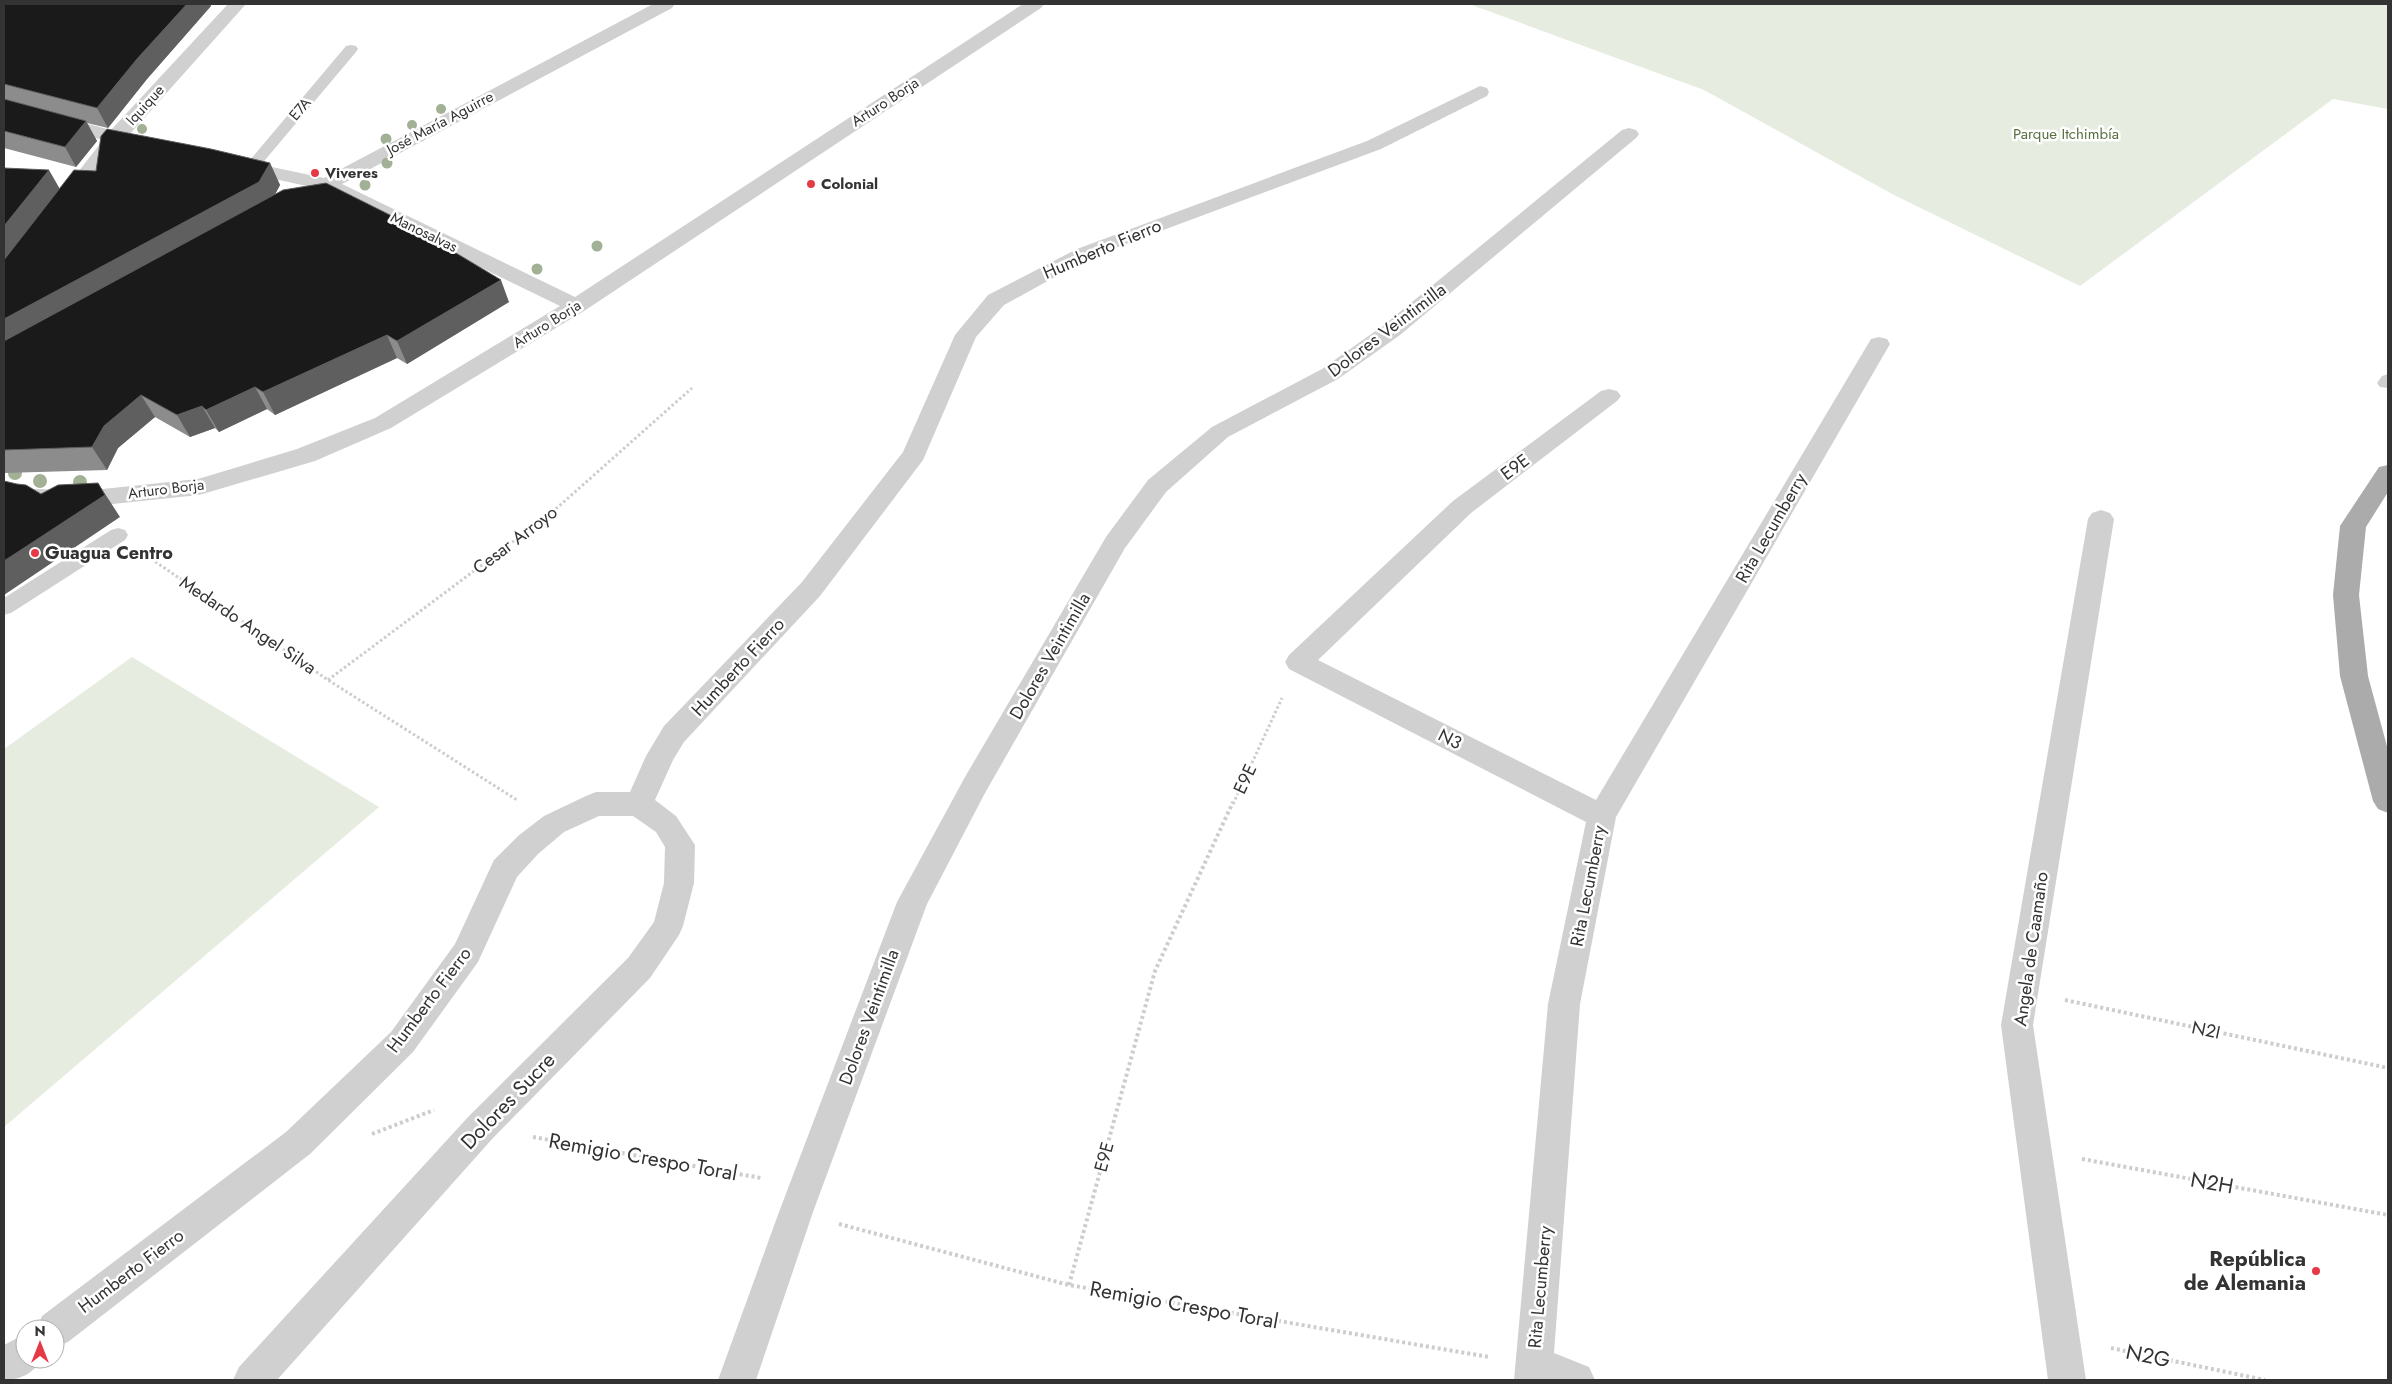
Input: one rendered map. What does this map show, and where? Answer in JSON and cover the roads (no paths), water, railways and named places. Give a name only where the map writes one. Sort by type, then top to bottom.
[{"type":"main road","points":[[2388,473],[2353,526],[2346,595],[2354,676],[2388,801]]},
{"type":"street","name":"Iquique","points":[[58,211],[115,138],[237,4]]},
{"type":"street","name":"José María Aguirre","points":[[275,212],[666,4]]},
{"type":"street","name":"Arturo Borja","points":[[4,489],[33,497],[93,498],[199,487],[306,455],[383,423],[576,306],[1034,4]]},
{"type":"street","name":"Humberto Fierro","points":[[65,1321],[298,1143],[402,1042],[467,952],[505,869],[528,845],[554,824],[596,804],[639,804],[660,756],[674,734],[811,589],[914,454],[966,335],[996,300],[1084,253],[1374,145],[1480,92]]},
{"type":"street","points":[[4,108],[158,148]]},
{"type":"street","name":"Dolores Veintimilla","points":[[737,1380],[796,1212],[912,902],[975,785],[1115,543],[1157,486],[1220,432],[1330,374],[1392,330],[1629,134]]},
{"type":"street","name":"Manosalvas","points":[[222,162],[325,184],[576,306]]},
{"type":"street","name":"Rita Lecumberry","points":[[1533,1372],[1564,1004],[1602,816],[1878,344]]},
{"type":"street","name":"E9E","points":[[1299,662],[1462,507],[1609,396]]},
{"type":"street","name":"Angela de Caamaño","points":[[2068,1380],[2017,1025],[2101,519]]},
{"type":"street","name":"N3","points":[[1299,662],[1602,816]]},
{"type":"street","name":"Dolores Sucre","points":[[252,1380],[481,1127],[639,968],[668,926],[679,883],[680,845],[666,824],[639,804]]},
{"type":"street","points":[[4,1368],[15,1360]]},
{"type":"street","points":[[1533,1372],[1576,1380]]},
{"type":"lane","name":"E7A","points":[[250,169],[351,49]]},
{"type":"lane","points":[[4,608],[118,536]]},
{"type":"place","name":"Viveres","points":[[315,173]]},
{"type":"place","name":"Colonial","points":[[811,184]]},
{"type":"place","name":"Guagua Centro","points":[[35,553]]},
{"type":"place","name":"República de Alemania","points":[[2316,1271]]},
{"type":"park label","name":"Parque Itchimbía","points":[[2066,134]]}]
